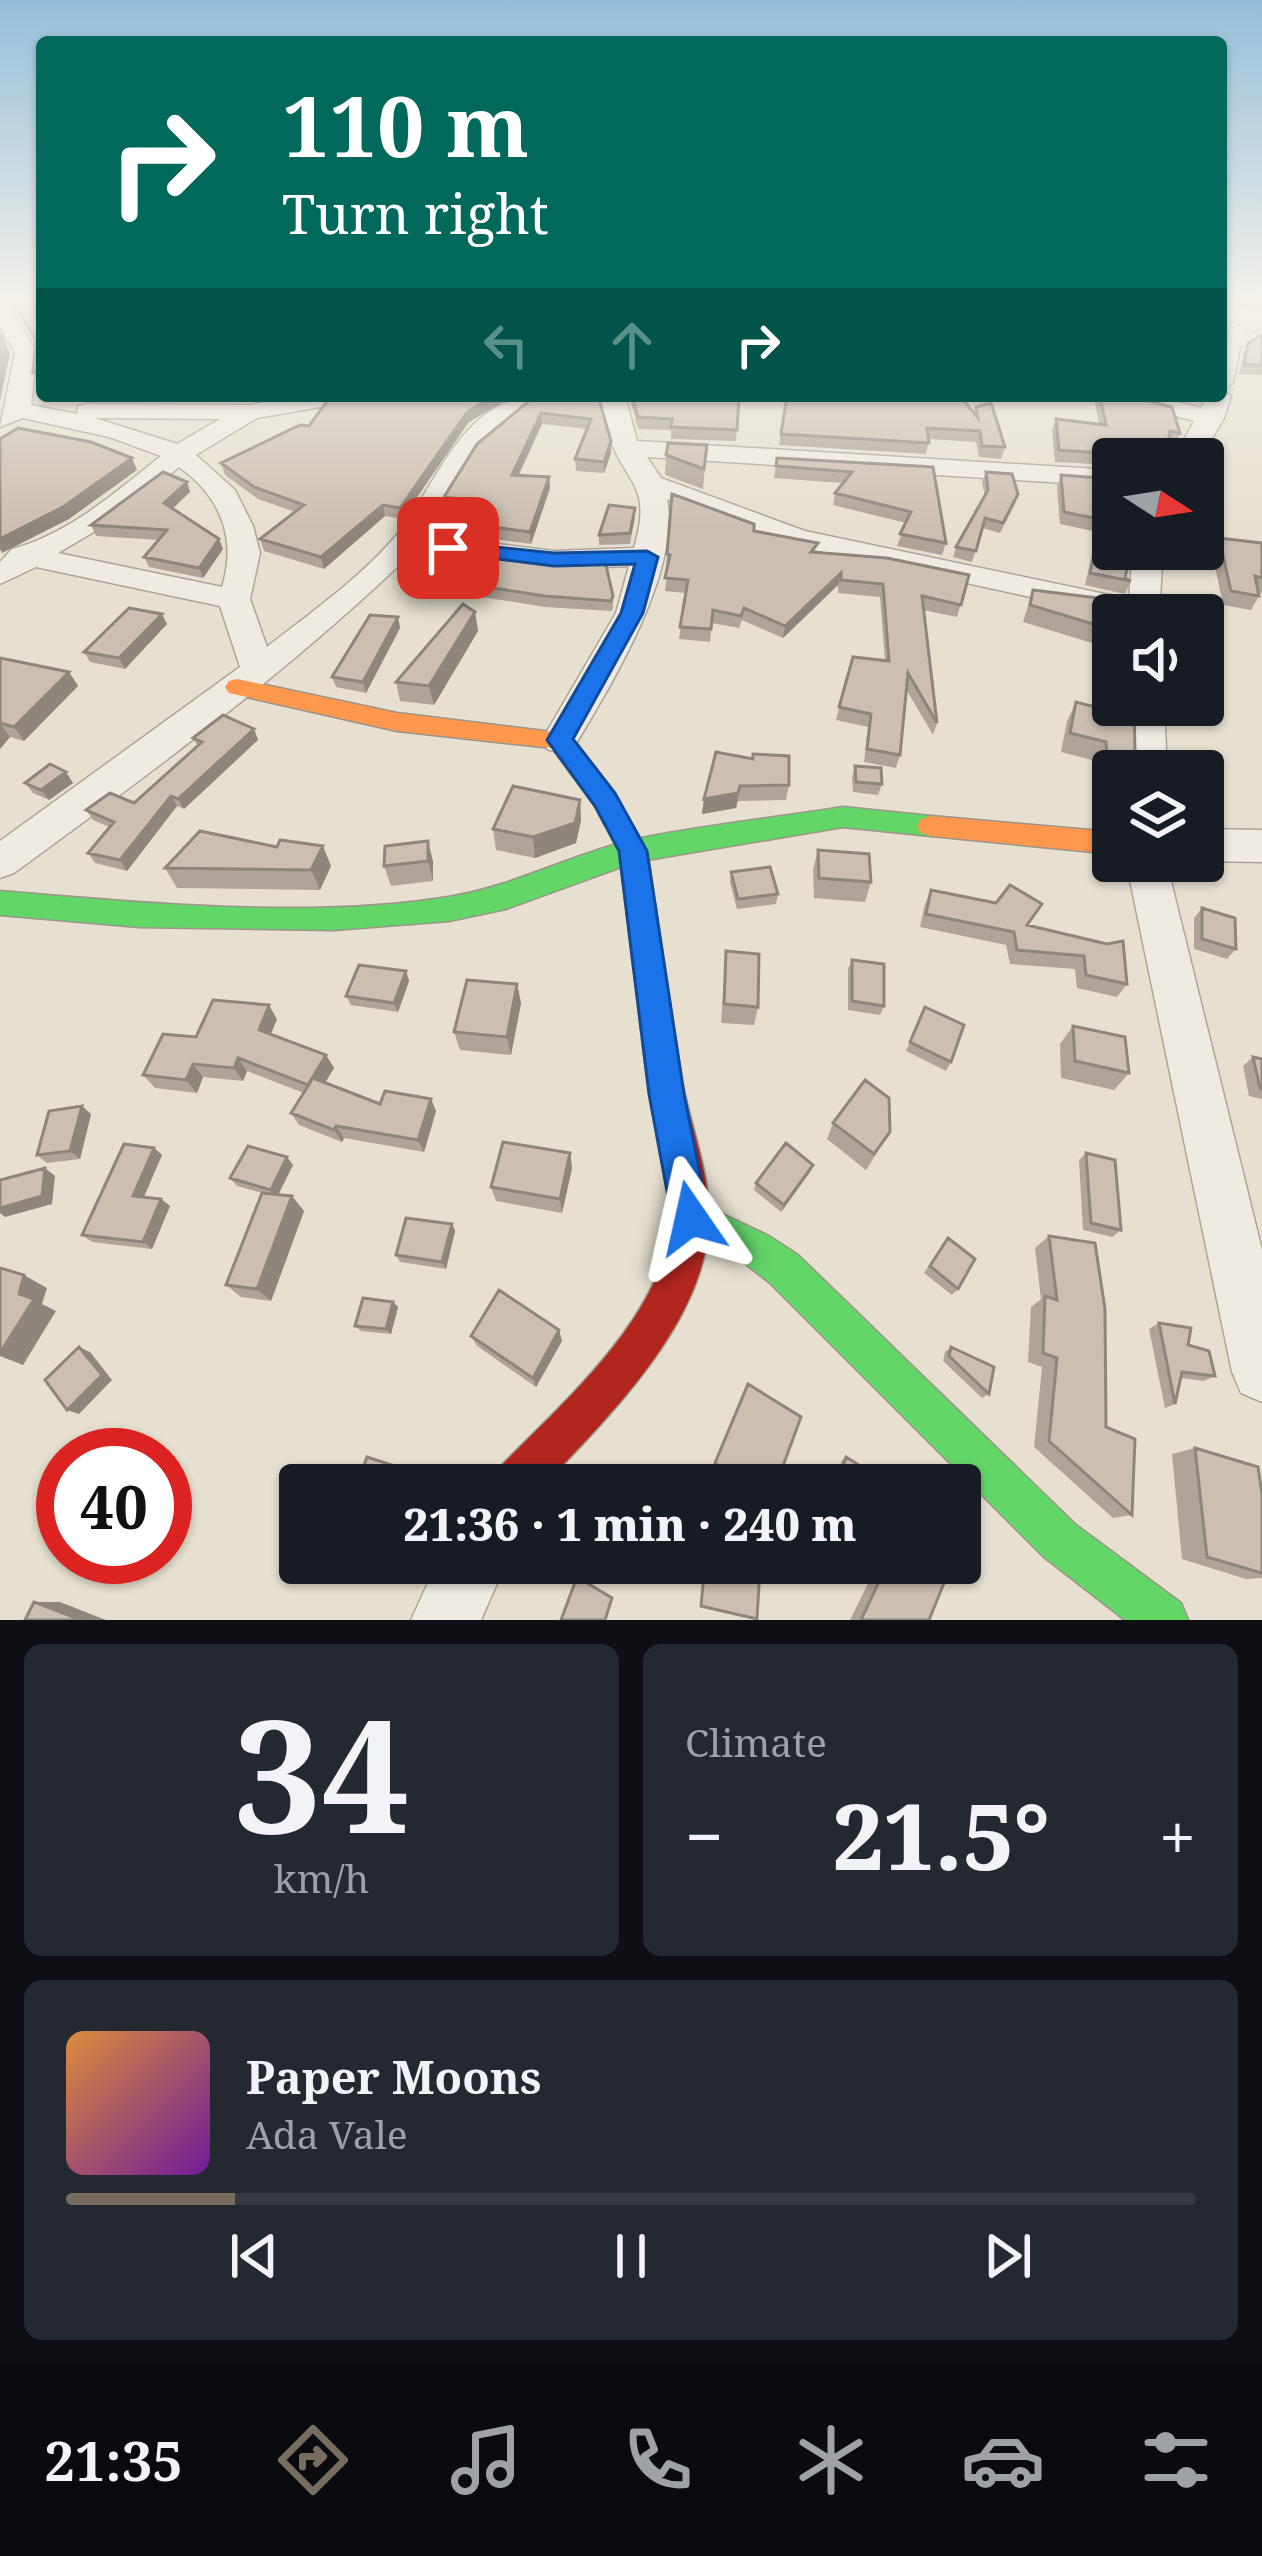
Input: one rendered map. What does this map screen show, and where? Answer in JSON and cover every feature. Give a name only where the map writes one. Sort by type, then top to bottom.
[{"type":"street","points":[[13,376],[18,397],[10,416],[250,412]]},
{"type":"street","points":[[0,575],[106,513],[181,452],[277,402]]},
{"type":"street","points":[[0,862],[164,746],[336,608],[406,542],[465,448],[493,421],[523,402]]},
{"type":"street","points":[[560,740],[632,613],[657,519],[650,484],[621,435],[614,402]]},
{"type":"street","points":[[1176,402],[1216,407],[1199,438]]},
{"type":"street","points":[[52,417],[181,452],[218,480],[236,514],[246,550],[234,599],[247,677]]},
{"type":"street","points":[[629,448],[1092,477]]},
{"type":"street","points":[[650,484],[797,538],[1092,603]]},
{"type":"street","points":[[406,542],[554,560],[647,557]]},
{"type":"street","points":[[0,550],[234,599]]},
{"type":"street","points":[[247,677],[343,715],[435,731],[560,740],[605,800],[633,851],[663,1074],[691,1218],[672,1285],[644,1343],[533,1464]]},
{"type":"street","points":[[0,903],[139,915],[334,918],[448,909],[506,897],[633,851],[843,818],[1092,840]]},
{"type":"street","points":[[1224,846],[1262,847]]},
{"type":"street","points":[[1151,882],[1262,1372]]},
{"type":"street","points":[[691,1218],[756,1249],[784,1269],[1060,1541],[1164,1620]]},
{"type":"street","points":[[445,1620],[463,1584]]},
{"type":"building","points":[[327,402],[484,402],[467,412],[400,508],[383,505],[321,557],[260,539],[304,505],[254,487],[221,463],[300,425],[309,426]]},
{"type":"building","points":[[528,402],[600,402],[611,441],[604,462],[575,459],[591,419],[541,413],[512,475],[549,477],[530,532],[471,524],[480,501],[444,497],[477,444]]},
{"type":"building","points":[[634,402],[739,402],[737,430],[671,427],[672,419],[638,417]]},
{"type":"building","points":[[786,402],[965,402],[978,418],[976,407],[991,403],[1005,447],[982,446],[980,431],[927,428],[929,443],[781,434]]},
{"type":"building","points":[[1101,402],[1152,402],[1172,407],[1180,433],[1170,431],[1169,438],[1092,438],[1092,452],[1059,450],[1056,419],[1106,425]]},
{"type":"building","points":[[18,428],[91,442],[132,458],[63,507],[0,539],[0,439]]},
{"type":"building","points":[[668,443],[707,445],[704,469],[666,455]]},
{"type":"building","points":[[777,458],[933,467],[946,543],[900,534],[911,512],[835,493],[852,472],[776,466]]},
{"type":"building","points":[[163,472],[187,482],[164,503],[219,539],[199,568],[144,557],[167,530],[91,525]]},
{"type":"building","points":[[986,472],[1012,474],[1018,494],[1003,523],[985,518],[976,551],[956,547],[988,490]]},
{"type":"building","points":[[1061,475],[1092,477],[1092,518],[1064,512]]},
{"type":"building","points":[[672,494],[754,524],[754,531],[818,543],[811,552],[887,558],[969,575],[961,605],[922,596],[937,723],[908,673],[900,755],[867,749],[871,714],[839,707],[853,657],[889,661],[883,584],[841,580],[841,573],[785,626],[744,608],[741,616],[713,610],[711,629],[680,627],[688,580],[665,578]]},
{"type":"building","points":[[609,505],[635,508],[630,533],[599,535]]},
{"type":"building","points":[[1224,539],[1262,543],[1262,578],[1255,576],[1259,596],[1231,591]]},
{"type":"building","points":[[461,552],[553,563],[605,561],[613,596],[611,601],[544,596],[449,581]]},
{"type":"building","points":[[1092,565],[1092,570],[1127,570],[1125,578],[1131,581],[1090,573]]},
{"type":"building","points":[[1033,590],[1092,597],[1092,624],[1030,605]]},
{"type":"building","points":[[463,604],[475,612],[429,686],[396,682]]},
{"type":"building","points":[[129,608],[162,614],[119,658],[84,652]]},
{"type":"building","points":[[370,615],[398,617],[363,682],[332,677]]},
{"type":"building","points":[[0,658],[69,672],[14,727],[0,723]]},
{"type":"building","points":[[1076,702],[1092,706],[1092,726],[1134,726],[1135,750],[1107,750],[1106,742],[1070,733]]},
{"type":"building","points":[[223,715],[254,729],[178,799],[171,796],[120,860],[88,853],[114,822],[86,810],[110,793],[134,803],[202,742],[193,738]]},
{"type":"building","points":[[716,752],[753,759],[753,754],[789,756],[789,785],[740,786],[738,793],[704,799]]},
{"type":"building","points":[[50,764],[66,772],[41,790],[25,783]]},
{"type":"building","points":[[855,766],[881,768],[882,784],[856,782]]},
{"type":"building","points":[[513,786],[580,800],[575,823],[533,837],[493,829]]},
{"type":"building","points":[[200,831],[277,847],[280,840],[323,846],[311,870],[165,868]]},
{"type":"building","points":[[428,841],[428,861],[384,866],[385,846]]},
{"type":"building","points":[[818,850],[869,854],[871,882],[819,878]]},
{"type":"building","points":[[770,867],[778,894],[738,899],[731,872]]},
{"type":"building","points":[[1010,885],[1042,904],[1027,925],[1107,944],[1123,941],[1127,984],[1086,975],[1084,956],[1017,950],[1014,932],[926,914],[931,890],[996,903]]},
{"type":"building","points":[[1202,908],[1235,918],[1236,949],[1202,939]]},
{"type":"building","points":[[726,951],[759,954],[758,1007],[724,1004]]},
{"type":"building","points":[[852,960],[884,964],[884,1006],[852,1001]]},
{"type":"building","points":[[359,965],[406,971],[394,1003],[346,996]]},
{"type":"building","points":[[467,980],[517,984],[507,1037],[454,1032]]},
{"type":"building","points":[[213,1000],[269,1005],[259,1030],[326,1055],[308,1085],[238,1058],[234,1068],[193,1064],[186,1080],[143,1075],[163,1034],[196,1037]]},
{"type":"building","points":[[925,1007],[964,1025],[951,1062],[910,1042]]},
{"type":"building","points":[[1073,1026],[1125,1037],[1129,1073],[1075,1061]]},
{"type":"building","points":[[1253,1057],[1262,1059],[1262,1089],[1260,1088]]},
{"type":"building","points":[[313,1078],[380,1104],[385,1091],[431,1099],[418,1140],[336,1126],[334,1130],[291,1113]]},
{"type":"building","points":[[865,1080],[889,1098],[890,1132],[874,1154],[833,1123]]},
{"type":"building","points":[[82,1106],[70,1151],[37,1155],[49,1111]]},
{"type":"building","points":[[503,1142],[570,1153],[560,1199],[491,1187]]},
{"type":"building","points":[[786,1143],[813,1165],[784,1205],[756,1183]]},
{"type":"building","points":[[124,1144],[154,1148],[133,1196],[161,1199],[143,1242],[82,1235]]},
{"type":"building","points":[[248,1146],[287,1157],[271,1190],[230,1178]]},
{"type":"building","points":[[1086,1153],[1115,1160],[1121,1230],[1091,1223]]},
{"type":"building","points":[[45,1168],[42,1196],[0,1208],[0,1180]]},
{"type":"building","points":[[262,1193],[292,1196],[257,1289],[226,1285]]},
{"type":"building","points":[[406,1218],[452,1224],[442,1262],[396,1255]]},
{"type":"building","points":[[1049,1236],[1095,1243],[1105,1309],[1106,1427],[1135,1439],[1132,1515],[1049,1441],[1057,1358],[1043,1353],[1045,1296],[1057,1300]]},
{"type":"building","points":[[948,1238],[975,1259],[958,1289],[930,1266]]},
{"type":"building","points":[[0,1268],[24,1275],[19,1294],[34,1299],[0,1353]]},
{"type":"building","points":[[499,1290],[559,1330],[533,1378],[471,1336]]},
{"type":"building","points":[[363,1298],[393,1302],[386,1329],[355,1326]]},
{"type":"building","points":[[1159,1323],[1191,1328],[1188,1345],[1209,1351],[1215,1376],[1182,1372],[1175,1404]]},
{"type":"building","points":[[79,1347],[102,1375],[67,1410],[45,1380]]},
{"type":"building","points":[[951,1347],[994,1367],[989,1394],[949,1356]]},
{"type":"building","points":[[748,1384],[801,1417],[784,1464],[715,1463]]},
{"type":"building","points":[[1195,1448],[1258,1467],[1262,1573],[1207,1557]]},
{"type":"building","points":[[574,1584],[589,1584],[612,1598],[605,1620],[561,1620]]},
{"type":"building","points":[[703,1584],[759,1584],[757,1619],[701,1606]]},
{"type":"building","points":[[878,1584],[944,1584],[929,1620],[861,1620]]},
{"type":"building","points":[[34,1602],[81,1620],[25,1620]]},
{"type":"traffic: fast","points":[[0,903],[139,915],[334,918],[449,909],[506,897],[633,851],[843,817],[931,826]]},
{"type":"traffic: fast","points":[[691,1218],[756,1249],[784,1269],[1060,1541],[1164,1620]]},
{"type":"traffic: slow","points":[[237,687],[397,722],[560,740],[605,800],[633,851],[664,1076]]},
{"type":"traffic: slow","points":[[931,826],[1092,841]]},
{"type":"traffic: jam","points":[[534,1464],[624,1366],[667,1298],[682,1261],[690,1208],[664,1076]]},
{"type":"route","points":[[448,548],[554,560],[647,557],[632,613],[560,740],[605,800],[633,851],[666,1094],[691,1218]]}]
